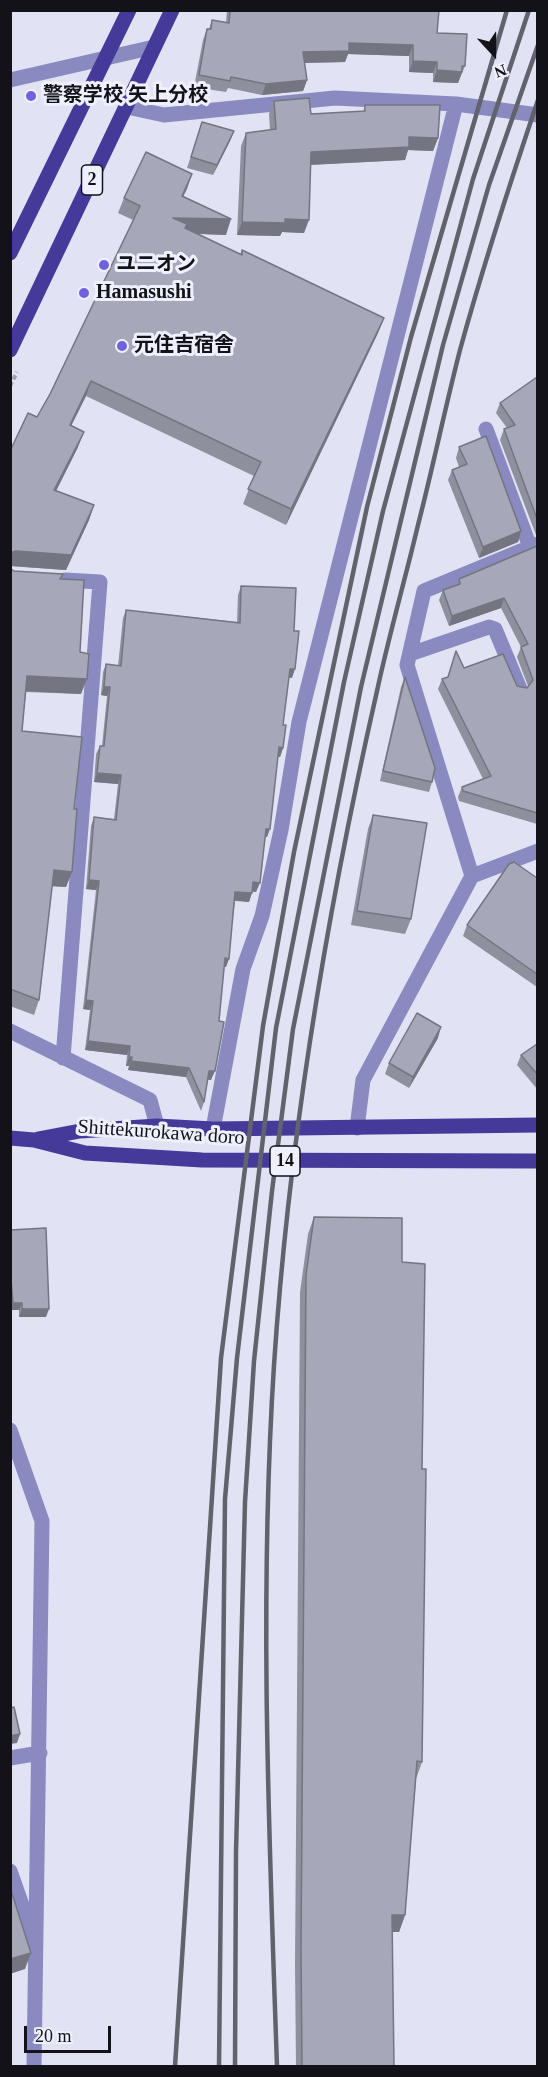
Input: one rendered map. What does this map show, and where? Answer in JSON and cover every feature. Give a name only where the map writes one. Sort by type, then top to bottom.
[{"type":"main road","name":"2","points":[[10,254],[129,10]]},
{"type":"main road","name":"2","points":[[10,350],[172,10]]},
{"type":"main road","name":"Shittekurokawa doro","points":[[34,1140],[80,1131],[157,1126],[213,1129],[537,1125]]},
{"type":"main road","name":"Shittekurokawa doro","points":[[10,1138],[34,1140],[85,1153],[202,1160],[537,1161]]},
{"type":"street","points":[[10,80],[154,46]]},
{"type":"street","points":[[127,107],[164,115],[335,98],[456,104],[537,115]]},
{"type":"street","points":[[213,1129],[243,969],[262,916],[280,830],[298,722],[456,104]]},
{"type":"street","points":[[472,876],[407,664],[424,591],[534,546],[486,429]]},
{"type":"street","points":[[44,579],[100,582],[63,1058]]},
{"type":"street","points":[[410,654],[489,627],[495,629],[520,689]]},
{"type":"street","points":[[357,1128],[363,1080],[472,876],[537,850]]},
{"type":"street","points":[[10,1031],[150,1100],[157,1126]]},
{"type":"street","points":[[10,1430],[14,1448],[42,1521],[38,1952],[34,2067]]},
{"type":"street","points":[[10,1758],[40,1753]]},
{"type":"street","points":[[10,1871],[38,1952]]},
{"type":"building","points":[[230,10],[439,10],[437,33],[467,34],[465,66],[462,66],[462,72],[437,70],[437,62],[413,61],[413,45],[349,43],[349,51],[303,52],[307,80],[266,84],[231,77],[230,81],[199,75],[207,29],[211,29],[212,20],[229,23]]},
{"type":"building","points":[[309,98],[311,114],[365,111],[365,105],[440,105],[438,138],[409,137],[409,147],[311,152],[309,220],[285,219],[285,223],[242,222],[246,133],[276,129],[274,101]]},
{"type":"building","points":[[202,122],[234,131],[217,165],[191,157]]},
{"type":"building","points":[[146,152],[192,174],[182,196],[231,219],[173,218],[187,224],[185,228],[242,255],[242,250],[384,318],[291,509],[248,489],[261,462],[91,381],[70,425],[84,432],[54,490],[94,505],[71,555],[16,551],[10,553],[10,451],[28,413],[37,417],[50,394],[140,206],[124,198]]},
{"type":"building","points":[[537,377],[537,519],[504,429],[515,425],[500,403]]},
{"type":"building","points":[[486,436],[521,531],[483,547],[452,470],[467,464],[459,447]]},
{"type":"building","points":[[537,546],[537,813],[463,791],[462,787],[491,776],[442,679],[448,677],[456,651],[464,668],[503,654],[517,686],[527,688],[533,680],[521,647],[528,644],[504,598],[452,616],[443,590],[460,584],[459,579]]},
{"type":"building","points":[[10,568],[14,571],[63,574],[60,579],[84,580],[80,652],[89,654],[87,679],[27,676],[22,731],[82,737],[74,809],[77,809],[72,872],[54,870],[39,1000],[10,989]]},
{"type":"building","points":[[241,586],[296,588],[294,631],[299,631],[295,669],[290,669],[283,725],[286,725],[283,748],[279,747],[270,829],[266,829],[260,883],[253,882],[252,893],[235,892],[229,959],[225,958],[219,1021],[224,1022],[215,1071],[209,1071],[204,1102],[189,1068],[131,1061],[130,1046],[88,1041],[93,1001],[86,1000],[99,881],[89,880],[94,817],[116,820],[121,775],[97,773],[100,746],[104,746],[110,687],[104,687],[106,664],[121,666],[126,610],[240,623]]},
{"type":"building","points":[[405,677],[435,768],[432,782],[383,771]]},
{"type":"building","points":[[373,815],[427,823],[411,919],[357,911]]},
{"type":"building","points":[[514,862],[537,878],[537,974],[467,925],[509,864]]},
{"type":"building","points":[[417,1013],[441,1027],[413,1077],[389,1063]]},
{"type":"building","points":[[537,1044],[537,1074],[521,1055]]},
{"type":"building","points":[[314,1217],[402,1218],[402,1262],[425,1264],[422,1469],[426,1469],[422,1762],[417,1761],[405,1915],[392,1915],[394,2067],[302,2067],[306,1275]]},
{"type":"building","points":[[46,1228],[49,1309],[22,1309],[22,1303],[13,1303],[10,1230]]},
{"type":"building","points":[[14,1707],[20,1734],[10,1736],[10,1708]]},
{"type":"building","points":[[10,1887],[31,1953],[10,1959]]},
{"type":"railway","points":[[175,2066],[221,1358],[263,1026],[294,852],[367,507],[411,337],[507,10]]},
{"type":"railway","points":[[219,2066],[225,1499],[237,1358],[276,1028],[344,682],[383,511],[473,179],[529,10]]},
{"type":"railway","points":[[235,2066],[236,1852],[245,1502],[254,1361],[272,1191],[293,1029],[361,687],[443,345],[489,185],[538,45]]},
{"type":"railway","points":[[277,2066],[267,1715],[269,1452],[281,1280],[300,1110],[326,941],[382,670],[460,350],[497,225],[538,100]]},
{"type":"place","name":"警察学校 矢上分校","points":[[31,96]]},
{"type":"place","name":"ユニオン","points":[[104,265]]},
{"type":"place","name":"Hamasushi","points":[[84,293]]},
{"type":"place","name":"元住吉宿舎","points":[[122,346]]}]
